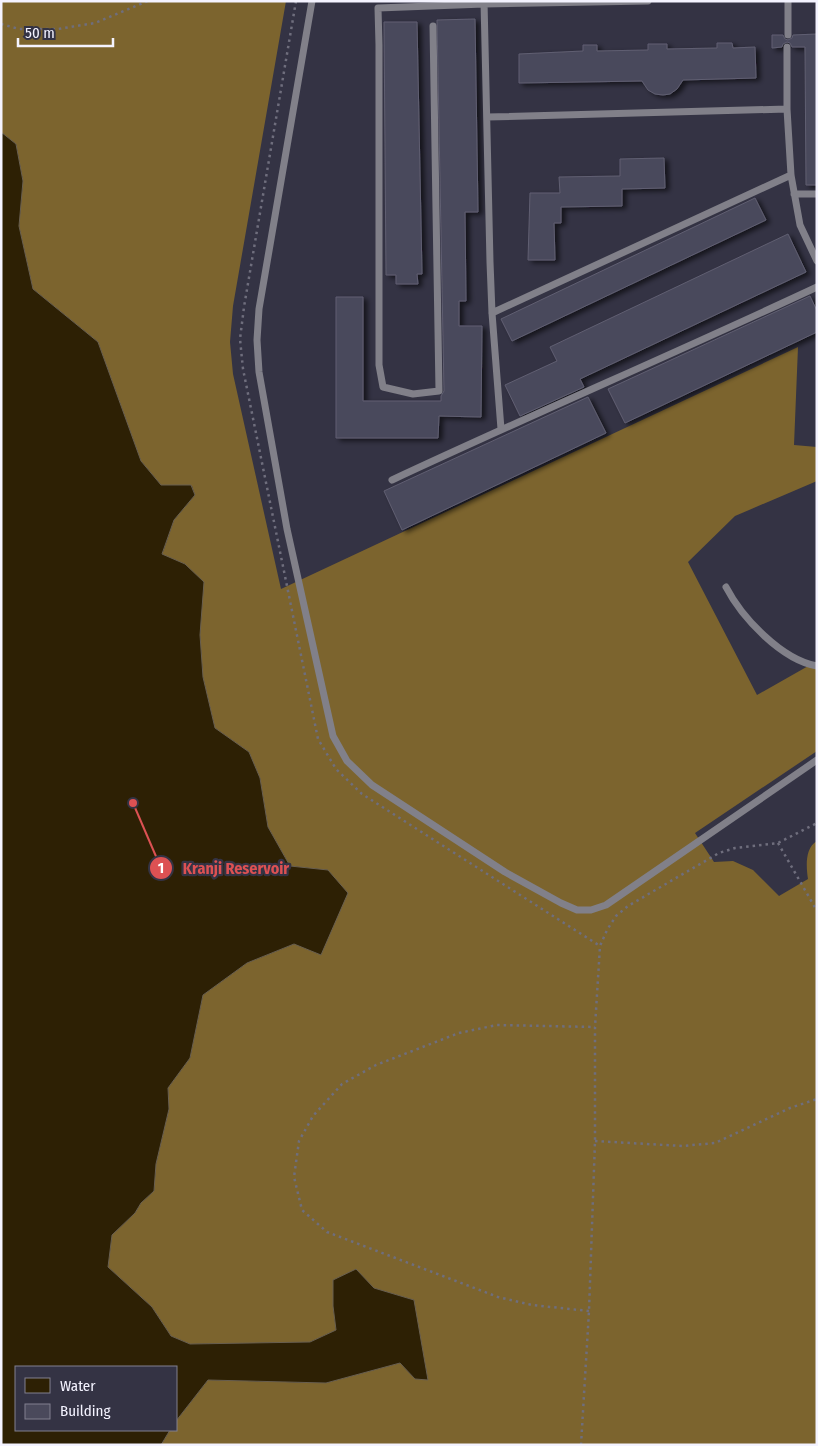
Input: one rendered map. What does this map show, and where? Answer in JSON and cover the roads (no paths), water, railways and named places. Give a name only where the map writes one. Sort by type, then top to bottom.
[{"type":"lane","points":[[312,1],[259,309],[257,340],[259,372],[287,529],[333,736],[347,761],[372,785],[505,872],[561,903],[577,910],[591,910],[606,905],[817,760]]},
{"type":"lane","points":[[434,26],[439,391],[413,394],[383,387],[379,365],[378,8],[484,2],[648,1]]},
{"type":"lane","points":[[788,1],[788,35]]},
{"type":"lane","points":[[484,2],[492,313],[501,429]]},
{"type":"lane","points":[[787,47],[787,109],[791,175],[800,225],[817,261]]},
{"type":"lane","points":[[487,117],[787,109]]},
{"type":"lane","points":[[492,313],[791,175]]},
{"type":"lane","points":[[794,194],[817,194]]},
{"type":"lane","points":[[392,480],[817,287]]},
{"type":"lane","points":[[726,587],[734,603],[779,648],[799,661],[817,666]]},
{"type":"water","points":[[1,132],[16,144],[23,181],[19,226],[33,289],[98,342],[141,461],[161,485],[191,485],[195,495],[174,520],[162,554],[185,564],[204,582],[200,635],[203,677],[215,728],[249,752],[260,778],[268,827],[290,866],[328,870],[348,893],[321,955],[294,944],[247,963],[203,995],[190,1058],[168,1088],[169,1109],[156,1164],[154,1191],[112,1235],[108,1267],[152,1307],[171,1336],[190,1344],[310,1342],[336,1330],[333,1306],[333,1280],[356,1269],[374,1288],[414,1300],[428,1380],[415,1379],[400,1363],[326,1383],[208,1380],[178,1418],[178,1366],[15,1366],[15,1431],[169,1431],[161,1445],[1,1445]]},
{"type":"place","name":"Kranji Reservoir","points":[[133,803]]}]
